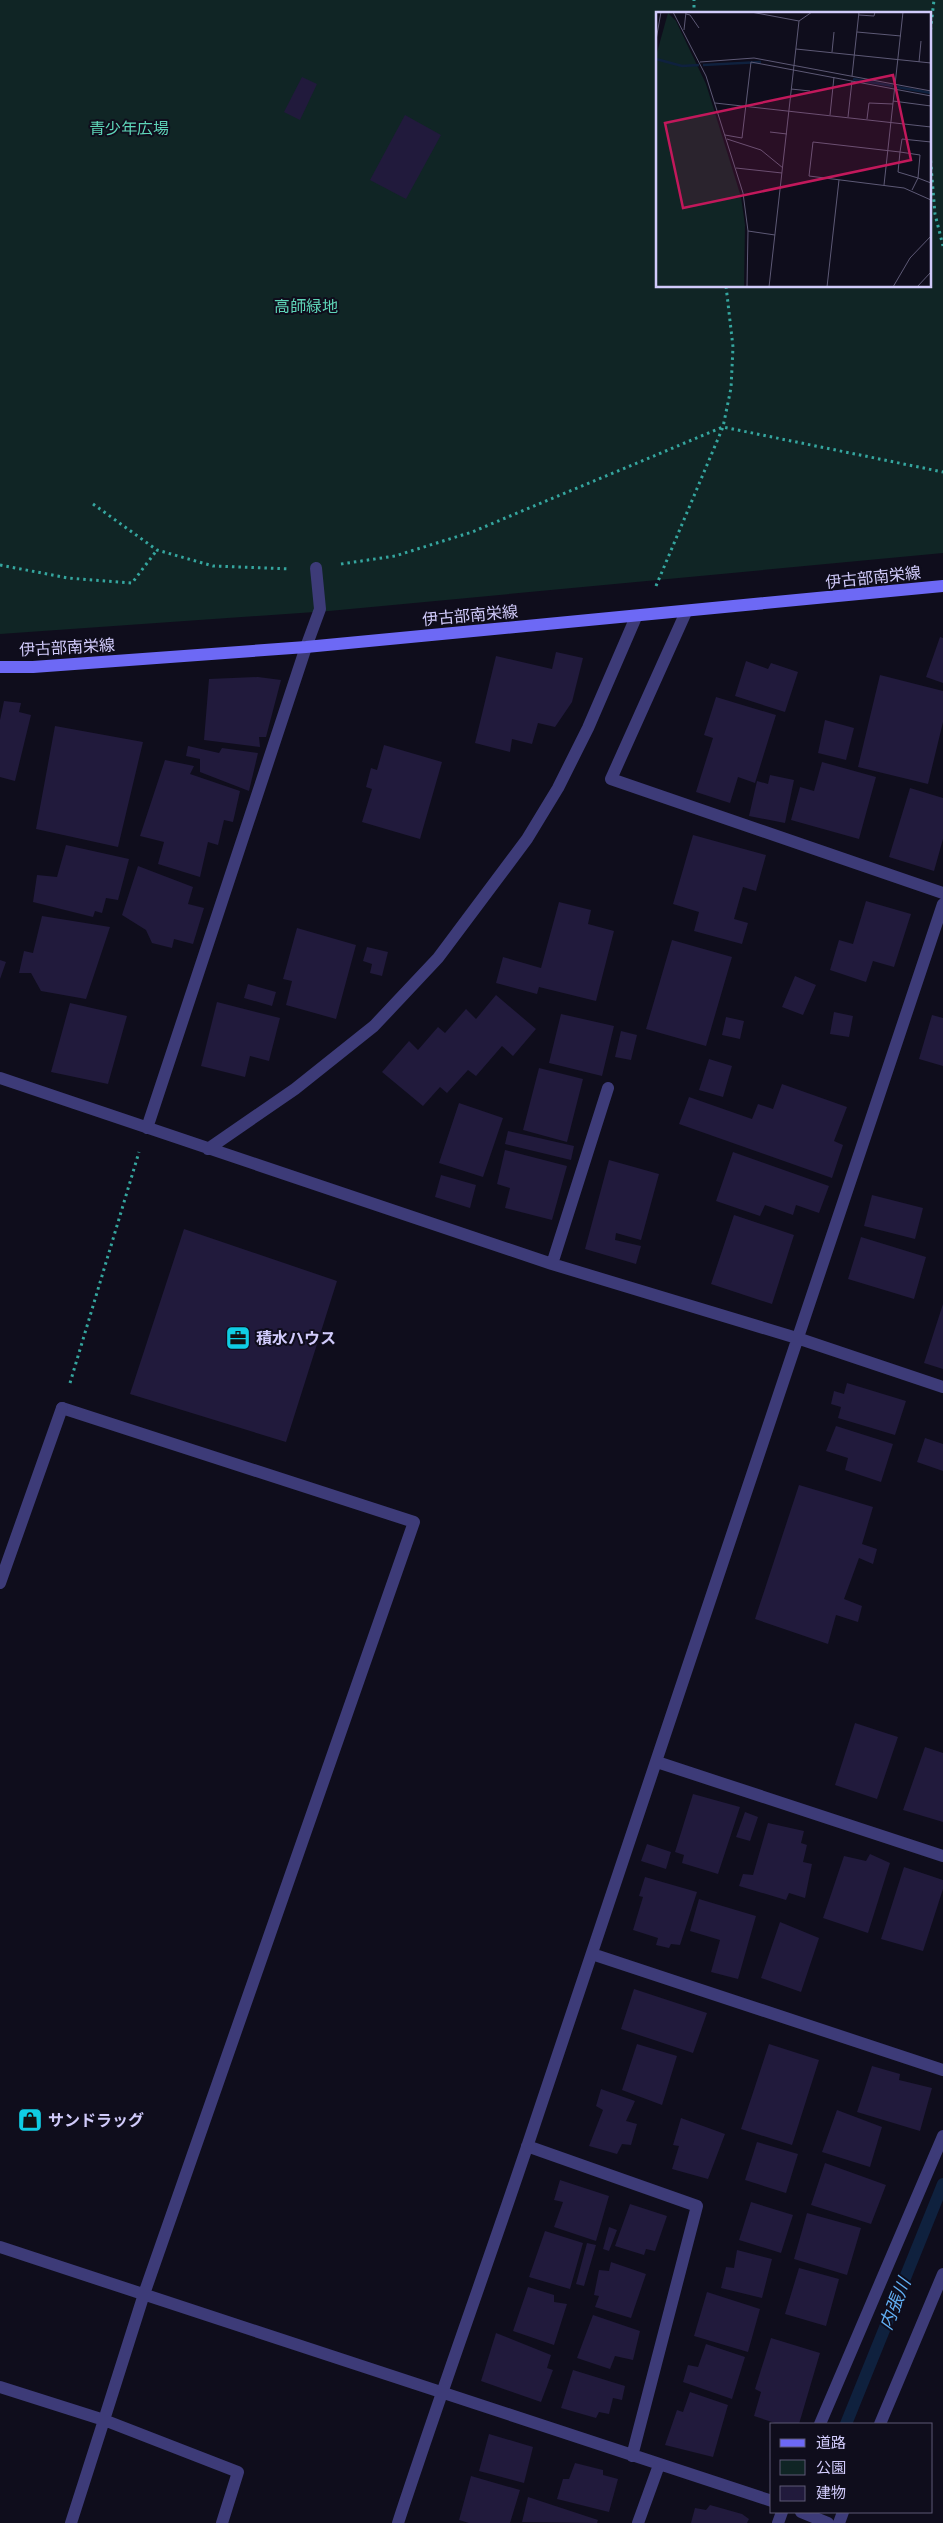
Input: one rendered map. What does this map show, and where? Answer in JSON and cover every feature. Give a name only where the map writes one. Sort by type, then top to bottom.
[{"type":"main road","name":"伊古部南栄線","points":[[0,667],[306,646],[636,617],[943,586]]},
{"type":"street","points":[[147,1128],[306,646],[320,609],[316,568]]},
{"type":"street","points":[[686,612],[610,779],[943,893]]},
{"type":"street","points":[[208,1149],[295,1089],[374,1026],[438,958],[527,839],[558,788],[588,728],[636,617]]},
{"type":"street","points":[[398,2523],[800,1339],[943,904]]},
{"type":"street","points":[[0,1078],[552,1264],[800,1339],[943,1387]]},
{"type":"street","points":[[552,1264],[608,1088]]},
{"type":"street","points":[[0,1583],[62,1408],[414,1522],[144,2294],[71,2523]]},
{"type":"street","points":[[657,1762],[943,1856]]},
{"type":"street","points":[[592,1954],[943,2070]]},
{"type":"street","points":[[820,2423],[943,2136]]},
{"type":"street","points":[[527,2146],[697,2206],[632,2456]]},
{"type":"street","points":[[0,2247],[770,2500]]},
{"type":"street","points":[[880,2423],[943,2274]]},
{"type":"street","points":[[0,2387],[104,2420],[238,2472],[222,2523]]},
{"type":"street","points":[[638,2523],[659,2465]]},
{"type":"street","points":[[803,2513],[828,2523]]},
{"type":"path","points":[[930,34],[934,0]]},
{"type":"path","points":[[930,153],[935,214],[943,246]]},
{"type":"path","points":[[930,213],[935,214]]},
{"type":"path","points":[[656,586],[723,426],[731,388],[732,347],[726,288]]},
{"type":"path","points":[[93,504],[157,550],[213,566],[293,569],[316,568],[395,556],[472,532],[723,426],[943,472]]},
{"type":"path","points":[[0,565],[68,578],[132,584],[157,550]]},
{"type":"path","points":[[62,1408],[147,1128]]},
{"type":"green space","name":"高師緑地","points":[[0,0],[943,0],[943,553],[329,611],[0,634]]},
{"type":"building","points":[[302,77],[317,84],[300,120],[284,112]]},
{"type":"building","points":[[405,115],[441,135],[406,199],[370,180]]},
{"type":"building","points":[[940,637],[943,638],[943,683],[926,677]]},
{"type":"building","points":[[556,652],[583,658],[572,702],[555,727],[538,723],[532,744],[512,739],[510,752],[475,743],[496,656],[552,669]]},
{"type":"building","points":[[746,661],[768,669],[771,663],[798,672],[785,712],[735,696]]},
{"type":"building","points":[[880,675],[943,691],[943,722],[928,784],[858,767]]},
{"type":"building","points":[[258,677],[281,680],[266,737],[259,737],[260,747],[204,740],[209,679]]},
{"type":"building","points":[[716,697],[776,715],[755,783],[738,777],[730,803],[696,792],[713,738],[704,735]]},
{"type":"building","points":[[4,701],[21,703],[19,712],[31,715],[15,781],[0,777],[0,720]]},
{"type":"building","points":[[825,720],[854,728],[846,760],[818,753]]},
{"type":"building","points":[[55,726],[143,742],[118,847],[36,829]]},
{"type":"building","points":[[384,745],[442,762],[420,839],[362,822],[372,789],[366,787],[371,768],[377,770]]},
{"type":"building","points":[[188,746],[219,753],[222,748],[258,753],[249,791],[200,772],[200,759],[186,756]]},
{"type":"building","points":[[165,760],[194,766],[190,774],[240,791],[233,822],[224,820],[218,845],[208,842],[200,877],[158,864],[164,842],[140,836]]},
{"type":"building","points":[[822,762],[876,777],[859,839],[791,820],[800,787],[814,791]]},
{"type":"building","points":[[770,775],[794,780],[785,823],[749,816],[757,781],[768,784]]},
{"type":"building","points":[[910,788],[943,798],[943,839],[934,871],[889,857]]},
{"type":"building","points":[[693,835],[766,855],[756,891],[743,887],[734,919],[748,923],[742,944],[694,931],[699,912],[673,904]]},
{"type":"building","points":[[66,845],[129,859],[118,900],[106,898],[102,913],[95,911],[93,917],[33,902],[37,875],[57,877]]},
{"type":"building","points":[[138,866],[193,887],[188,904],[204,908],[193,944],[174,939],[172,948],[152,943],[146,930],[122,915]]},
{"type":"building","points":[[866,901],[911,914],[894,967],[873,961],[866,982],[830,970],[839,940],[853,944]]},
{"type":"building","points":[[559,902],[591,910],[588,924],[614,931],[596,1001],[539,987],[537,994],[496,983],[503,957],[541,968]]},
{"type":"building","points":[[42,916],[110,927],[86,999],[41,991],[31,973],[19,973],[24,951],[33,953]]},
{"type":"building","points":[[297,928],[356,945],[336,1019],[286,1005],[292,981],[283,979]]},
{"type":"building","points":[[672,940],[732,957],[706,1046],[646,1029]]},
{"type":"building","points":[[367,947],[388,952],[382,976],[370,973],[372,964],[363,961]]},
{"type":"building","points":[[0,960],[6,962],[0,979]]},
{"type":"building","points":[[795,976],[816,985],[803,1015],[782,1007]]},
{"type":"building","points":[[248,984],[276,992],[272,1006],[244,998]]},
{"type":"building","points":[[496,995],[536,1029],[513,1056],[502,1046],[476,1076],[468,1070],[447,1093],[440,1087],[423,1106],[382,1072],[409,1041],[418,1050],[438,1027],[445,1033],[466,1009],[476,1019]]},
{"type":"building","points":[[217,1002],[280,1018],[269,1061],[250,1056],[245,1077],[201,1066]]},
{"type":"building","points":[[70,1003],[127,1016],[108,1084],[51,1072]]},
{"type":"building","points":[[834,1012],[853,1016],[849,1037],[830,1034]]},
{"type":"building","points":[[561,1014],[614,1026],[602,1076],[549,1063]]},
{"type":"building","points":[[932,1015],[943,1018],[943,1066],[919,1059]]},
{"type":"building","points":[[726,1017],[744,1021],[740,1039],[722,1035]]},
{"type":"building","points":[[621,1031],[637,1035],[631,1060],[615,1057]]},
{"type":"building","points":[[709,1059],[732,1066],[723,1097],[699,1090]]},
{"type":"building","points":[[539,1068],[583,1079],[567,1142],[523,1130]]},
{"type":"building","points":[[782,1084],[847,1107],[834,1141],[843,1145],[832,1178],[679,1124],[689,1097],[752,1119],[758,1104],[773,1109]]},
{"type":"building","points":[[459,1103],[503,1118],[483,1177],[439,1163]]},
{"type":"building","points":[[508,1131],[574,1146],[571,1160],[505,1144]]},
{"type":"building","points":[[505,1150],[567,1166],[552,1220],[505,1208],[510,1188],[497,1184]]},
{"type":"building","points":[[733,1152],[829,1186],[819,1213],[796,1205],[793,1215],[765,1205],[760,1216],[716,1201]]},
{"type":"building","points":[[609,1160],[659,1174],[641,1240],[616,1233],[615,1240],[641,1246],[636,1264],[585,1249]]},
{"type":"building","points":[[441,1175],[476,1185],[470,1208],[435,1197]]},
{"type":"building","points":[[872,1195],[923,1208],[915,1239],[864,1226]]},
{"type":"building","points":[[734,1215],[794,1235],[772,1304],[711,1284]]},
{"type":"building","points":[[184,1229],[337,1281],[286,1442],[130,1394]]},
{"type":"building","points":[[861,1237],[926,1257],[914,1299],[848,1279]]},
{"type":"building","points":[[943,1304],[943,1369],[924,1363]]},
{"type":"building","points":[[847,1383],[906,1401],[895,1435],[838,1418],[841,1407],[831,1404],[834,1391],[844,1394]]},
{"type":"building","points":[[836,1426],[893,1444],[881,1482],[845,1470],[848,1458],[826,1451]]},
{"type":"building","points":[[925,1438],[943,1444],[943,1471],[917,1462]]},
{"type":"building","points":[[799,1485],[873,1507],[862,1544],[877,1549],[873,1564],[859,1558],[844,1599],[862,1606],[858,1622],[836,1615],[828,1644],[755,1619]]},
{"type":"building","points":[[855,1723],[898,1737],[877,1799],[835,1785]]},
{"type":"building","points":[[925,1747],[943,1753],[943,1822],[903,1810]]},
{"type":"building","points":[[693,1794],[740,1807],[718,1874],[682,1863],[684,1855],[675,1852]]},
{"type":"building","points":[[745,1812],[758,1817],[750,1841],[736,1837]]},
{"type":"building","points":[[768,1823],[804,1831],[801,1843],[807,1845],[803,1862],[812,1864],[805,1898],[789,1893],[786,1900],[739,1886],[743,1874],[753,1875]]},
{"type":"building","points":[[647,1844],[671,1852],[666,1869],[641,1861]]},
{"type":"building","points":[[870,1854],[890,1863],[868,1933],[823,1918],[844,1856],[866,1861]]},
{"type":"building","points":[[904,1867],[943,1880],[943,1889],[923,1951],[881,1939]]},
{"type":"building","points":[[645,1877],[697,1892],[680,1945],[671,1944],[669,1948],[656,1945],[658,1938],[633,1930],[643,1897],[639,1896]]},
{"type":"building","points":[[699,1899],[756,1916],[738,1979],[711,1972],[720,1940],[690,1931]]},
{"type":"building","points":[[780,1922],[819,1938],[801,1992],[761,1978]]},
{"type":"building","points":[[634,1989],[707,2013],[693,2053],[621,2029]]},
{"type":"building","points":[[637,2044],[677,2056],[662,2105],[622,2090]]},
{"type":"building","points":[[769,2044],[819,2060],[792,2145],[741,2129]]},
{"type":"building","points":[[872,2066],[900,2074],[899,2080],[932,2088],[920,2131],[857,2112]]},
{"type":"building","points":[[601,2089],[635,2101],[626,2121],[637,2124],[631,2145],[622,2144],[617,2154],[589,2146],[603,2110],[596,2106]]},
{"type":"building","points":[[837,2110],[882,2127],[870,2167],[822,2152]]},
{"type":"building","points":[[681,2118],[725,2134],[708,2179],[672,2169],[679,2146],[673,2145]]},
{"type":"building","points":[[757,2142],[798,2154],[786,2193],[745,2180]]},
{"type":"building","points":[[825,2163],[886,2185],[871,2224],[811,2205]]},
{"type":"building","points":[[560,2180],[609,2196],[596,2241],[554,2227],[563,2202],[554,2200]]},
{"type":"building","points":[[751,2202],[793,2215],[781,2253],[739,2240]]},
{"type":"building","points":[[630,2204],[667,2216],[655,2251],[646,2249],[644,2255],[615,2246]]},
{"type":"building","points":[[807,2213],[861,2228],[847,2275],[794,2259]]},
{"type":"building","points":[[609,2227],[617,2230],[609,2251],[603,2249]]},
{"type":"building","points":[[545,2231],[583,2243],[570,2289],[529,2277]]},
{"type":"building","points":[[587,2243],[596,2245],[584,2286],[576,2284]]},
{"type":"building","points":[[737,2250],[772,2259],[762,2298],[721,2288],[726,2267],[734,2268]]},
{"type":"building","points":[[611,2262],[646,2274],[631,2318],[595,2307],[599,2296],[594,2295],[599,2270],[609,2271]]},
{"type":"building","points":[[799,2268],[839,2279],[826,2326],[785,2314]]},
{"type":"building","points":[[528,2287],[554,2295],[554,2302],[567,2304],[554,2345],[513,2331]]},
{"type":"building","points":[[707,2292],[760,2309],[748,2352],[694,2336]]},
{"type":"building","points":[[593,2315],[640,2331],[633,2360],[615,2356],[610,2369],[577,2358]]},
{"type":"building","points":[[496,2333],[551,2355],[547,2368],[553,2370],[541,2402],[481,2381]]},
{"type":"building","points":[[771,2338],[820,2353],[799,2423],[775,2423],[754,2416],[761,2392],[755,2389]]},
{"type":"building","points":[[706,2344],[745,2357],[732,2399],[683,2382],[688,2365],[698,2367]]},
{"type":"building","points":[[573,2370],[625,2386],[622,2400],[613,2398],[609,2414],[599,2412],[596,2418],[561,2408]]},
{"type":"building","points":[[690,2392],[728,2405],[713,2457],[665,2445],[677,2410],[683,2412]]},
{"type":"building","points":[[489,2434],[533,2447],[524,2483],[479,2471]]},
{"type":"building","points":[[575,2463],[603,2470],[603,2475],[618,2479],[609,2512],[557,2499],[563,2479],[569,2479]]},
{"type":"building","points":[[471,2476],[520,2490],[510,2523],[469,2523],[459,2520]]},
{"type":"building","points":[[528,2497],[598,2520],[597,2523],[522,2522]]},
{"type":"building","points":[[710,2505],[742,2514],[749,2519],[747,2523],[691,2523],[695,2508],[706,2510]]},
{"type":"waterway","name":"内張川","points":[[846,2423],[943,2184]]},
{"type":"place","name":"積水ハウス","points":[[238,1338]]},
{"type":"place","name":"サンドラッグ","points":[[30,2120]]},
{"type":"park label","name":"青少年広場","points":[[129,128]]}]
